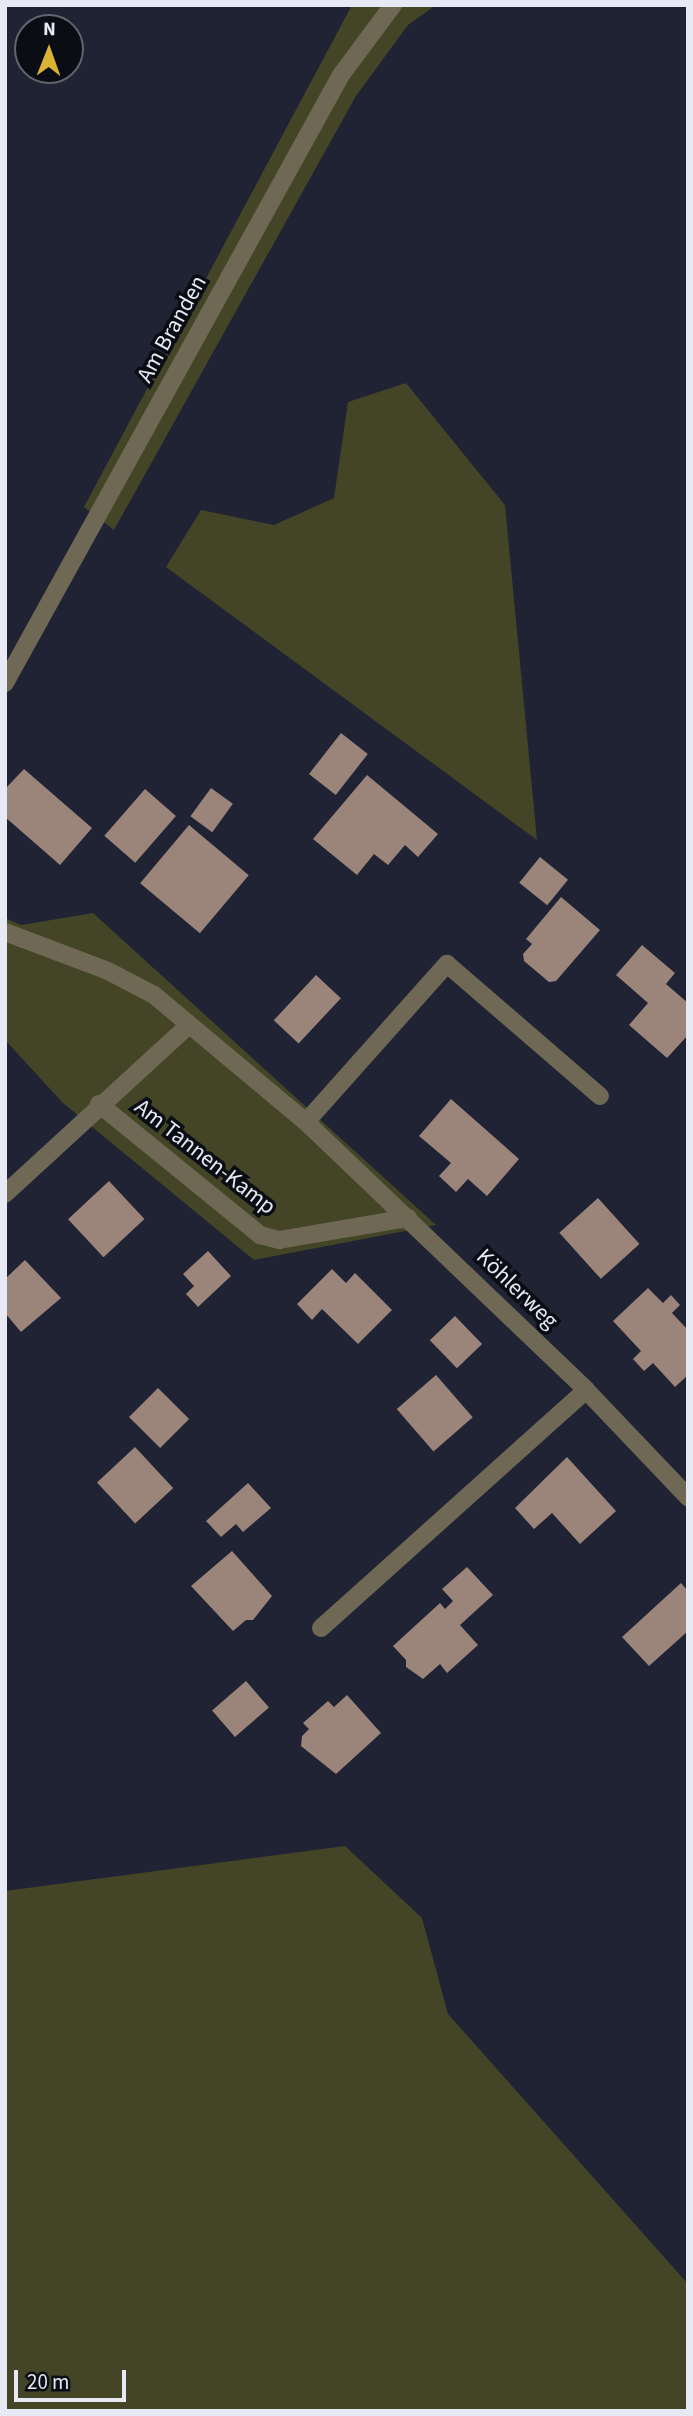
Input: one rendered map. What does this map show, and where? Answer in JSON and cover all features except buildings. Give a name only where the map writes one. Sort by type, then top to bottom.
[{"type":"street","name":"Am Branden","points":[[5,683],[341,75],[393,5]]},
{"type":"street","name":"Köhlerweg","points":[[5,932],[108,971],[154,995],[306,1122],[586,1390],[688,1497]]},
{"type":"street","points":[[306,1122],[447,964],[600,1096]]},
{"type":"street","name":"Am Tannen-Kamp","points":[[5,1194],[99,1104],[189,1025]]},
{"type":"street","name":"Am Tannen-Kamp","points":[[99,1104],[260,1235],[279,1240],[408,1218]]},
{"type":"street","points":[[321,1628],[586,1390]]},
{"type":"green space","points":[[352,5],[436,5],[408,25],[356,96],[114,530],[84,507]]},
{"type":"green space","points":[[406,383],[505,505],[537,840],[166,567],[201,510],[274,525],[334,498],[348,402]]},
{"type":"green space","points":[[93,913],[436,1225],[254,1260],[63,1103],[5,1040],[5,918],[21,925]]},
{"type":"green space","points":[[345,1846],[422,1918],[448,2014],[688,2284],[688,2411],[5,2411],[5,1891]]}]
